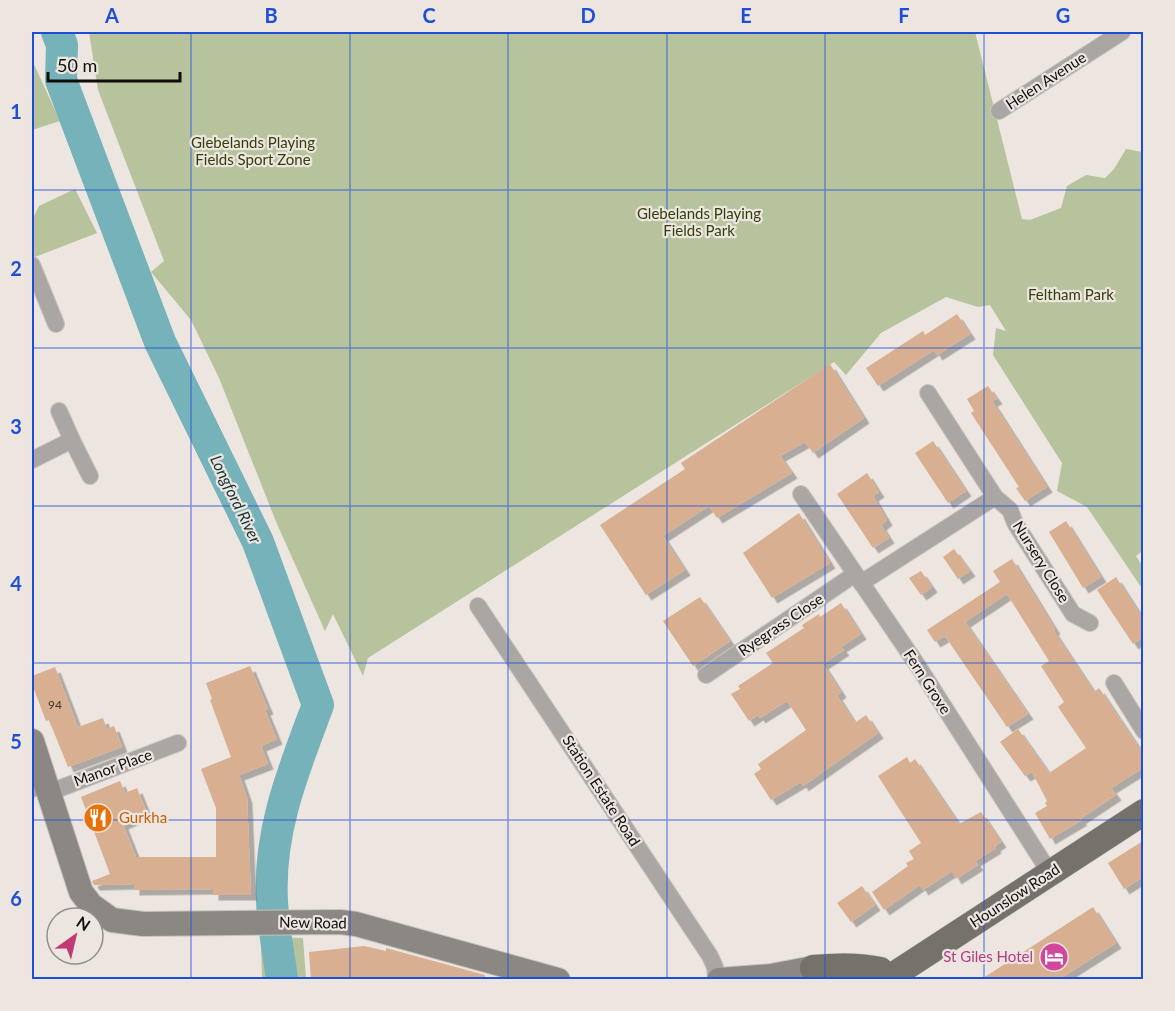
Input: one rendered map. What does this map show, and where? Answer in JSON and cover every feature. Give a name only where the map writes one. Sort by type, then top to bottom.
[{"type":"main road","name":"New Road","points":[[32,741],[42,789],[77,884],[91,905],[112,920],[143,924],[306,922],[356,924],[558,980]]},
{"type":"main road","name":"Hounslow Road","points":[[886,980],[1143,812]]},
{"type":"main road","points":[[717,980],[822,974],[836,966],[880,970],[886,980]]},
{"type":"street","name":"Helen Avenue","points":[[999,111],[1122,32]]},
{"type":"street","points":[[32,265],[56,324]]},
{"type":"street","name":"Nursery Close","points":[[928,393],[994,497],[1010,510],[1015,524],[1073,614],[1090,623]]},
{"type":"street","points":[[59,411],[90,476]]},
{"type":"street","points":[[32,460],[72,440]]},
{"type":"street","name":"Fern Grove","points":[[801,494],[918,666],[1050,873]]},
{"type":"street","points":[[858,579],[994,497]]},
{"type":"street","name":"Ryegrass Close","points":[[706,675],[858,579]]},
{"type":"street","name":"Station Estate Road","points":[[478,606],[710,956],[717,980]]},
{"type":"street","points":[[1114,683],[1143,731]]},
{"type":"street","name":"Manor Place","points":[[42,789],[178,743]]},
{"type":"green space","name":"Glebelands Playing Fields Park","points":[[89,32],[975,32],[1022,219],[1030,220],[1061,208],[1067,186],[1086,175],[1105,178],[1114,169],[1126,149],[1143,152],[1144,555],[1141,552],[1136,556],[1143,567],[1143,590],[1087,507],[1057,491],[1062,463],[993,355],[996,328],[1006,331],[990,305],[978,307],[946,297],[881,333],[846,375],[834,362],[368,658],[363,676],[333,614],[325,631],[277,524],[219,378],[191,320],[151,272],[164,261],[98,90]]},
{"type":"green space","points":[[32,60],[60,121],[32,130]]},
{"type":"green space","points":[[75,189],[97,233],[35,257],[32,255],[32,220],[39,206]]},
{"type":"green space","points":[[272,937],[303,938],[306,979],[262,979],[261,946]]},
{"type":"building","points":[[957,314],[970,334],[937,355],[934,350],[878,386],[866,368],[923,331],[925,335]]},
{"type":"building","points":[[830,364],[864,418],[813,453],[805,442],[780,456],[792,473],[717,518],[709,506],[663,536],[685,570],[646,595],[600,525],[685,469],[681,463]]},
{"type":"building","points":[[988,386],[997,399],[992,401],[1047,487],[1025,501],[1016,488],[1019,487],[971,413],[974,411],[967,399]]},
{"type":"building","points":[[933,441],[966,491],[948,503],[915,453]]},
{"type":"building","points":[[867,473],[879,492],[873,496],[887,520],[881,525],[889,538],[873,548],[837,494]]},
{"type":"building","points":[[799,513],[830,563],[772,598],[743,553]]},
{"type":"building","points":[[1066,521],[1101,577],[1083,588],[1049,532]]},
{"type":"building","points":[[954,549],[970,571],[958,579],[943,557]]},
{"type":"building","points":[[1012,559],[1055,629],[1053,630],[1094,692],[1099,688],[1143,754],[1143,768],[1111,788],[1116,795],[1080,819],[1082,820],[1050,839],[1035,813],[1047,806],[1045,803],[1047,801],[1032,772],[1025,776],[1000,742],[1018,729],[1049,773],[1086,748],[1058,707],[1064,702],[1041,666],[1049,661],[1007,594],[965,622],[1028,714],[1007,727],[945,636],[935,642],[927,630],[1000,582],[993,571]]},
{"type":"building","points":[[921,571],[932,587],[921,595],[909,578]]},
{"type":"building","points":[[1116,577],[1143,619],[1143,637],[1133,644],[1097,590]]},
{"type":"building","points":[[700,597],[730,641],[693,666],[663,621]]},
{"type":"building","points":[[841,603],[861,634],[841,647],[844,650],[823,664],[841,692],[837,695],[855,723],[866,715],[878,733],[803,786],[801,782],[771,800],[754,774],[761,769],[758,764],[806,730],[787,701],[760,718],[758,715],[749,721],[731,694],[740,689],[738,686],[773,663],[766,653],[804,628],[802,625],[819,614],[820,617]]},
{"type":"building","points":[[250,666],[268,709],[265,710],[277,739],[261,746],[268,764],[239,775],[247,798],[251,895],[213,895],[213,889],[134,890],[134,884],[94,885],[92,881],[110,874],[81,797],[120,781],[125,793],[137,788],[147,813],[123,824],[136,857],[216,857],[216,808],[201,769],[231,757],[206,683]]},
{"type":"building","points":[[55,667],[78,727],[103,718],[107,729],[114,726],[122,747],[68,767],[49,720],[46,721],[32,684],[32,676]]},
{"type":"building","points":[[907,757],[910,763],[915,759],[959,824],[981,812],[1001,842],[995,846],[996,848],[975,861],[978,865],[956,879],[952,871],[923,890],[920,885],[884,910],[872,892],[908,866],[906,863],[914,859],[909,851],[921,843],[878,776]]},
{"type":"building","points":[[1143,841],[1143,877],[1124,889],[1108,863]]},
{"type":"building","points":[[862,886],[875,905],[851,922],[837,903]]},
{"type":"building","name":"St Giles Hotel","points":[[1093,907],[1116,943],[1058,980],[980,980]]},
{"type":"building","points":[[364,946],[386,951],[386,948],[485,975],[485,980],[311,980],[309,952]]},
{"type":"waterway","name":"Longford River","points":[[57,32],[62,45],[61,80],[160,342],[258,542],[318,705],[284,801],[274,850],[272,901],[282,980]]},
{"type":"place","name":"Gurkha","points":[[98,818]]},
{"type":"place","name":"St Giles Hotel","points":[[1054,957]]},
{"type":"park label","name":"Glebelands Playing Fields Sport Zone","points":[[253,152]]},
{"type":"park label","name":"Feltham Park","points":[[1071,295]]}]
